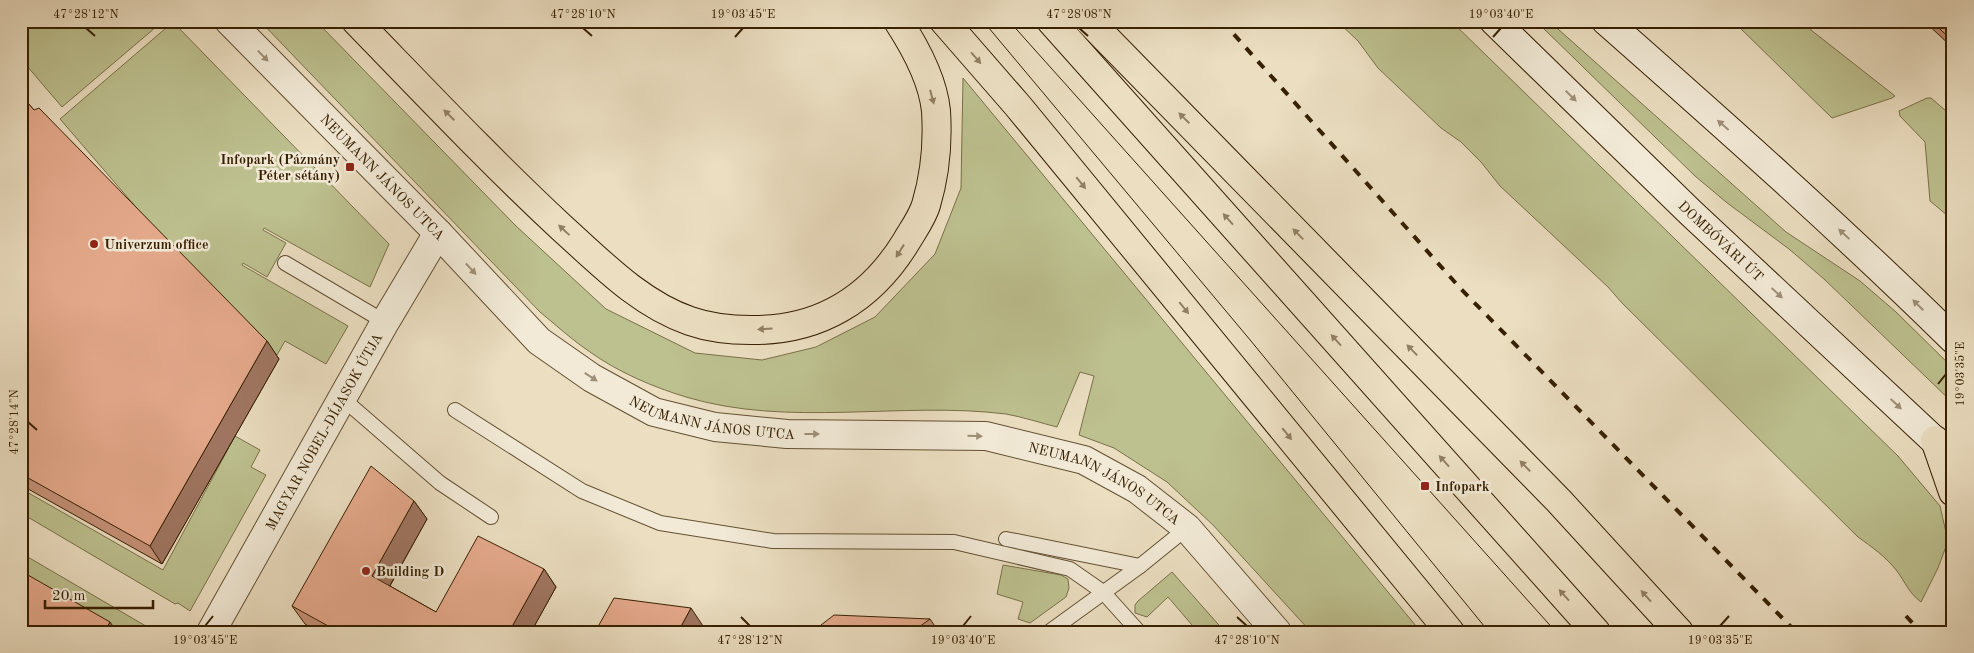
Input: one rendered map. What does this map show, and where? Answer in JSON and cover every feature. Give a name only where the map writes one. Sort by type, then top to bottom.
[{"type":"main road","points":[[356,21],[533,200],[600,263],[634,291],[663,310],[692,322],[729,330],[762,330],[793,326],[818,318],[854,300],[880,278],[896,258],[926,206],[933,178],[936,109],[926,72],[898,21]]},
{"type":"main road","points":[[944,21],[1024,114],[1450,632]]},
{"type":"main road","points":[[1051,21],[1596,632]]},
{"type":"main road","points":[[1089,21],[1545,487],[1679,632]]},
{"type":"main road","points":[[1944,449],[1953,492]]},
{"type":"street","name":"NEUMANN JÁNOS UTCA","points":[[229,21],[438,233],[539,341],[592,378],[654,412],[715,427],[786,434],[986,436],[1084,460],[1137,489],[1186,528],[1277,632]]},
{"type":"street","name":"DOMBÓVÁRI ÚT","points":[[1494,21],[1690,212],[1944,449]]},
{"type":"street","points":[[1521,21],[1536,62]]},
{"type":"street","points":[[1606,21],[1782,177],[1953,339]]},
{"type":"street","name":"MAGYAR NOBEL-DÍJASOK ÚTJA","points":[[211,632],[385,322],[438,233]]},
{"type":"lane","points":[[285,263],[385,322]]},
{"type":"lane","points":[[342,398],[440,482],[492,516]]},
{"type":"lane","points":[[455,410],[582,491],[660,523],[773,542],[954,542],[1070,569],[1102,592],[1139,632]]},
{"type":"lane","points":[[1049,632],[1140,566],[1186,528]]},
{"type":"lane","points":[[1006,539],[1140,566]]},
{"type":"green space","points":[[21,21],[163,21],[62,107],[21,59]]},
{"type":"green space","points":[[260,21],[316,21],[516,226],[606,309],[695,353],[762,360],[816,347],[875,317],[935,254],[961,188],[963,78],[1421,632],[1311,632],[1213,525],[1167,482],[1114,448],[1079,435],[1094,376],[1080,372],[1057,427],[1006,414],[966,411],[805,413],[725,406],[674,393],[624,372],[583,347],[540,312]]},
{"type":"green space","points":[[1337,21],[1451,21],[1898,456],[1940,506],[1948,541],[1938,568],[1921,602],[1910,591],[1888,561],[1858,537],[1608,287],[1500,186],[1481,162],[1461,142],[1441,128],[1378,68],[1358,41]]},
{"type":"green space","points":[[1549,21],[1786,232],[1860,281],[1896,312],[1953,368],[1953,403],[1824,279],[1789,249],[1726,202],[1695,176],[1542,27]]},
{"type":"green space","points":[[1738,21],[1809,21],[1811,30],[1895,96],[1832,118],[1738,26]]},
{"type":"green space","points":[[173,22],[389,244],[370,287],[264,228],[263,230],[286,243],[267,277],[243,263],[242,265],[348,326],[326,364],[285,341],[277,355],[160,235],[60,119]]},
{"type":"green space","points":[[1927,98],[1931,98],[1953,117],[1953,220],[1930,201],[1925,142],[1900,116],[1899,111]]},
{"type":"green space","points":[[235,436],[260,450],[251,467],[266,475],[190,611],[21,513],[21,502],[27,492],[163,570]]},
{"type":"green space","points":[[21,553],[156,632],[108,632],[21,582]]},
{"type":"green space","points":[[1003,565],[1061,575],[1068,579],[1069,588],[1066,597],[1030,623],[1018,619],[1023,602],[997,594]]},
{"type":"green space","points":[[1172,572],[1225,632],[1198,632],[1168,597],[1147,617],[1135,613],[1135,605],[1138,601]]},
{"type":"building","points":[[1931,21],[1953,21],[1953,41]]},
{"type":"building","name":"Univerzum office","points":[[21,95],[34,110],[39,108],[267,341],[150,546],[21,474]]},
{"type":"building","name":"Building D","points":[[371,466],[414,501],[372,576],[436,612],[478,536],[544,569],[509,632],[339,632],[292,606]]},
{"type":"building","points":[[21,571],[110,622],[104,632],[21,632]]},
{"type":"building","points":[[614,598],[691,608],[678,632],[595,632]]},
{"type":"building","points":[[834,615],[930,619],[912,632],[812,632]]},
{"type":"tram line","points":[[983,21],[1251,341],[1489,632]]},
{"type":"tram line","points":[[1009,21],[1556,632]]},
{"type":"railway","points":[[1222,21],[1461,289],[1796,632]]},
{"type":"railway","points":[[1906,616],[1921,632]]},
{"type":"place","name":"Infopark (Pázmány Péter sétány)","points":[[350,167]]},
{"type":"place","name":"Univerzum office","points":[[94,244]]},
{"type":"place","name":"Infopark","points":[[1425,486]]},
{"type":"place","name":"Building D","points":[[366,571]]}]
